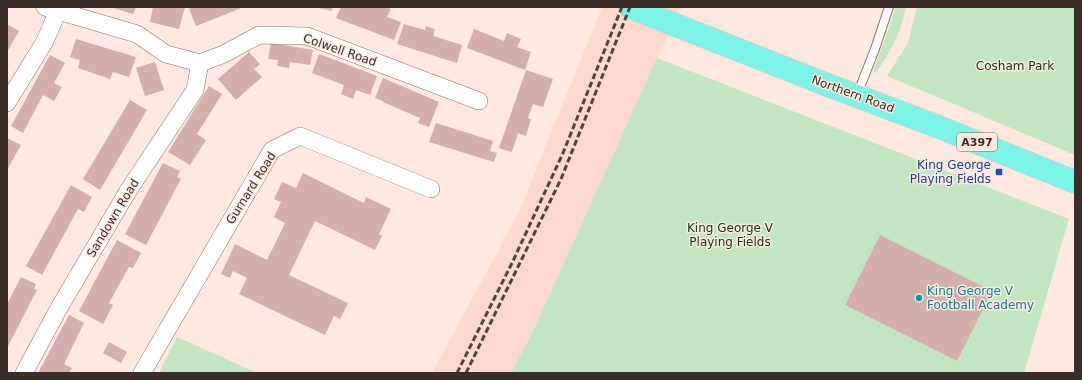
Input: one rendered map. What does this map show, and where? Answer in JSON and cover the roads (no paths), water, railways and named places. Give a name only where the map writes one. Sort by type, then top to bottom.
[{"type":"main road","name":"Northern Road","points":[[636,9],[939,127],[1075,182]]},
{"type":"street","points":[[7,103],[45,41],[51,9],[137,34],[166,54],[200,63]]},
{"type":"street","name":"Colwell Road","points":[[200,63],[224,54],[259,35],[307,36],[479,101]]},
{"type":"street","name":"Sandown Road","points":[[24,373],[59,308],[128,191],[195,90],[200,63]]},
{"type":"street","name":"Gurnard Road","points":[[142,373],[272,150],[300,136],[431,189]]},
{"type":"lane","points":[[857,96],[889,7]]},
{"type":"railway","points":[[457,373],[513,261],[563,153],[622,7]]},
{"type":"railway","points":[[466,373],[561,179],[630,7]]},
{"type":"place","name":"King George Playing Fields","points":[[999,172]]},
{"type":"place","name":"King George V Football Academy","points":[[919,298]]},
{"type":"park label","name":"Cosham Park","points":[[1015,66]]},
{"type":"park label","name":"King George V Playing Fields","points":[[730,235]]}]
